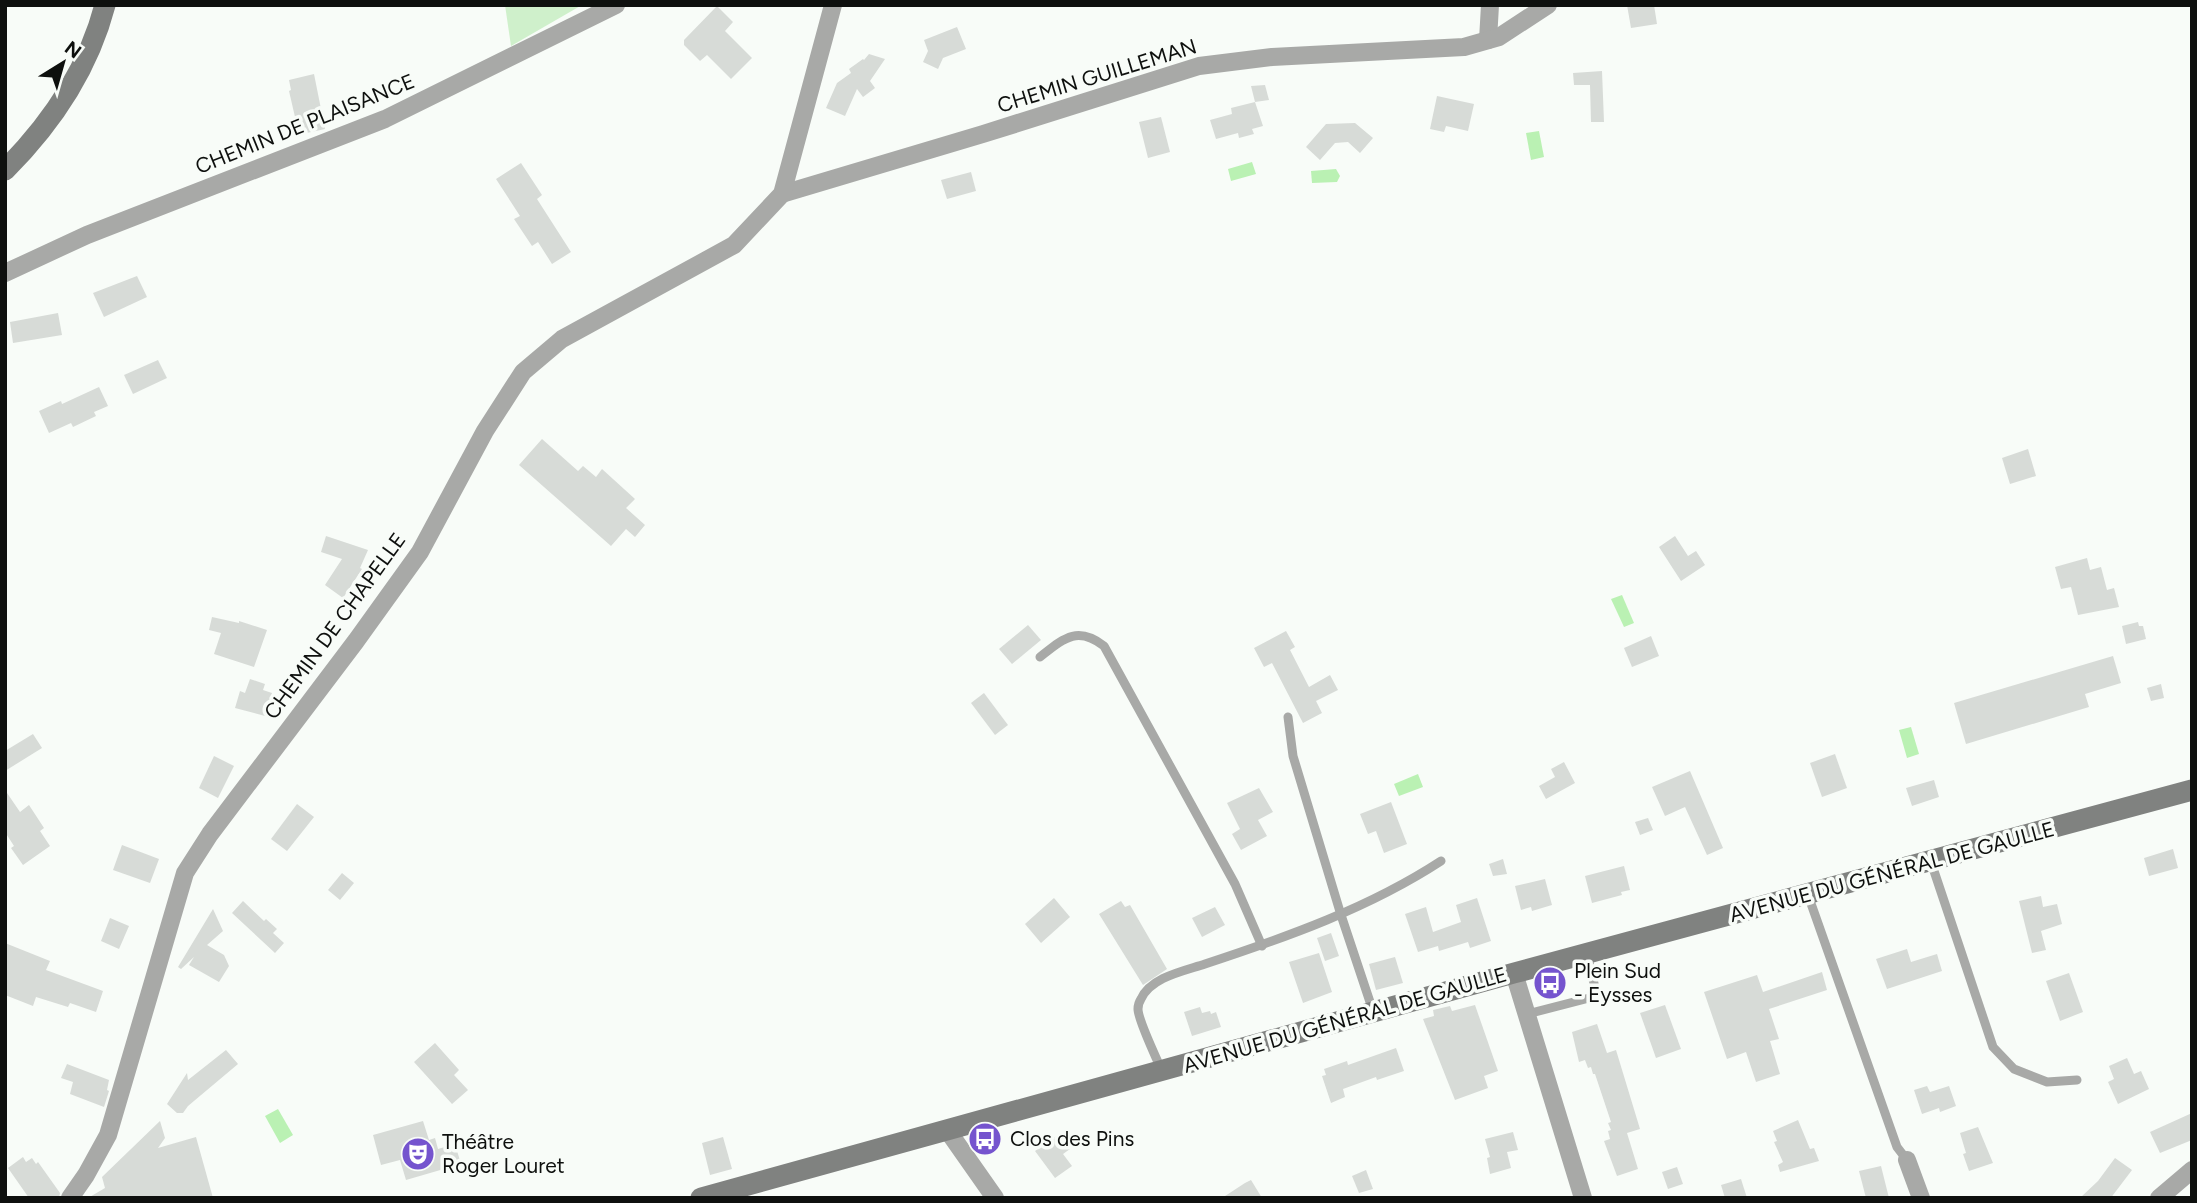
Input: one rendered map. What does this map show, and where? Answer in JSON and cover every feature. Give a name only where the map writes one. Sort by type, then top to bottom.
[{"type":"main road","points":[[5,170],[34,141],[70,91],[98,32],[105,5]]},
{"type":"main road","name":"AVENUE DU GÉNÉRAL DE GAULLE","points":[[701,1198],[1514,973],[2192,790]]},
{"type":"street","name":"CHEMIN DE PLAISANCE","points":[[5,273],[87,235],[385,119],[616,5]]},
{"type":"street","points":[[782,194],[832,5]]},
{"type":"street","points":[[1488,40],[1490,5]]},
{"type":"street","name":"CHEMIN GUILLEMAN","points":[[782,194],[1199,66],[1272,57],[1464,47],[1499,37],[1548,5]]},
{"type":"street","name":"CHEMIN DE CHAPELLE","points":[[70,1198],[108,1135],[185,873],[210,834],[420,552],[485,431],[523,372],[562,339],[734,245],[782,194]]},
{"type":"street","points":[[1514,973],[1583,1198]]},
{"type":"street","points":[[948,1131],[995,1198]]},
{"type":"street","points":[[1907,1160],[1921,1198]]},
{"type":"street","points":[[2159,1198],[2192,1170]]},
{"type":"lane","points":[[1040,657],[1063,639],[1076,635],[1092,637],[1104,646],[1235,884],[1262,946]]},
{"type":"lane","points":[[1288,717],[1293,756],[1341,915],[1374,1012]]},
{"type":"lane","points":[[1161,1071],[1138,1010],[1141,997],[1152,986],[1168,976],[1262,946],[1341,915],[1414,879],[1441,861]]},
{"type":"lane","points":[[1931,862],[1993,1047],[2014,1069],[2025,1074],[2047,1082],[2077,1080]]},
{"type":"lane","points":[[1808,895],[1897,1147],[1907,1160]]},
{"type":"lane","points":[[1527,1014],[1597,996],[1587,954]]},
{"type":"shaded area","points":[[505,5],[582,5],[511,46]]},
{"type":"shaded area","points":[[1539,131],[1544,157],[1531,160],[1526,133]]},
{"type":"shaded area","points":[[1252,162],[1256,174],[1231,181],[1228,169]]},
{"type":"shaded area","points":[[1336,169],[1340,176],[1337,182],[1312,183],[1311,171]]},
{"type":"shaded area","points":[[1622,595],[1634,623],[1624,627],[1611,599]]},
{"type":"shaded area","points":[[1911,727],[1919,754],[1907,758],[1899,730]]},
{"type":"shaded area","points":[[1418,774],[1423,787],[1399,796],[1394,784]]},
{"type":"shaded area","points":[[278,1109],[293,1135],[280,1143],[265,1116]]},
{"type":"building","points":[[1627,5],[1654,5],[1657,24],[1631,28]]},
{"type":"building","points":[[717,6],[733,22],[725,31],[752,58],[731,79],[707,55],[700,61],[684,45],[684,40]]},
{"type":"building","points":[[957,27],[966,49],[943,58],[938,69],[923,62],[928,51],[924,40]]},
{"type":"building","points":[[869,54],[885,59],[870,81],[875,88],[863,97],[857,89],[845,116],[826,108],[837,83],[851,73],[849,69]]},
{"type":"building","points":[[1602,71],[1604,122],[1591,122],[1590,85],[1574,85],[1573,73]]},
{"type":"building","points":[[314,74],[325,129],[302,134],[298,116],[295,117],[289,80]]},
{"type":"building","points":[[1265,85],[1269,100],[1255,102],[1251,86]]},
{"type":"building","points":[[1437,96],[1474,104],[1468,131],[1446,126],[1444,132],[1430,129]]},
{"type":"building","points":[[1255,102],[1263,126],[1252,129],[1254,134],[1239,138],[1238,133],[1216,139],[1210,120],[1232,114],[1231,108]]},
{"type":"building","points":[[1161,117],[1170,152],[1148,158],[1139,122]]},
{"type":"building","points":[[1355,123],[1373,138],[1360,153],[1348,142],[1335,143],[1320,160],[1306,147],[1326,124]]},
{"type":"building","points":[[521,163],[542,195],[537,199],[571,252],[552,264],[538,242],[532,246],[514,219],[520,216],[496,179]]},
{"type":"building","points":[[971,172],[976,191],[947,199],[941,180]]},
{"type":"building","points":[[137,276],[147,297],[104,317],[93,293]]},
{"type":"building","points":[[58,313],[62,335],[13,343],[10,322]]},
{"type":"building","points":[[158,360],[167,378],[133,394],[124,375]]},
{"type":"building","points":[[99,387],[108,406],[94,412],[96,416],[73,427],[71,423],[49,433],[39,411]]},
{"type":"building","points":[[542,439],[578,471],[583,466],[596,477],[602,469],[635,499],[626,508],[645,525],[635,537],[626,529],[611,546],[519,465]]},
{"type":"building","points":[[2028,449],[2036,476],[2010,484],[2002,458]]},
{"type":"building","points":[[326,536],[368,550],[360,568],[362,569],[343,598],[325,585],[342,559],[321,552]]},
{"type":"building","points":[[1675,536],[1688,556],[1696,551],[1705,565],[1681,581],[1659,547]]},
{"type":"building","points":[[2087,558],[2090,570],[2101,567],[2107,590],[2114,588],[2119,607],[2078,615],[2071,587],[2061,589],[2055,567]]},
{"type":"building","points":[[212,617],[239,621],[267,630],[254,667],[214,654],[221,633],[209,630]]},
{"type":"building","points":[[2138,622],[2139,626],[2143,626],[2146,639],[2126,644],[2122,626]]},
{"type":"building","points":[[1028,625],[1041,640],[1012,664],[999,649]]},
{"type":"building","points":[[1286,631],[1295,647],[1290,650],[1309,687],[1330,675],[1338,690],[1316,701],[1322,713],[1303,723],[1272,663],[1264,667],[1254,648]]},
{"type":"building","points":[[1651,636],[1659,656],[1632,667],[1624,648]]},
{"type":"building","points":[[2113,656],[2121,683],[2085,694],[2089,707],[1966,744],[1954,703]]},
{"type":"building","points":[[250,679],[265,684],[263,690],[272,693],[265,716],[235,708],[240,691],[245,693]]},
{"type":"building","points":[[2161,684],[2164,698],[2151,701],[2147,688]]},
{"type":"building","points":[[984,693],[1008,725],[995,735],[971,703]]},
{"type":"building","points":[[33,734],[42,748],[5,771],[5,751]]},
{"type":"building","points":[[1835,754],[1847,788],[1822,797],[1810,763]]},
{"type":"building","points":[[214,756],[234,766],[218,798],[199,788]]},
{"type":"building","points":[[1564,762],[1575,783],[1546,799],[1539,786],[1555,777],[1551,769]]},
{"type":"building","points":[[1690,771],[1723,848],[1707,855],[1685,807],[1665,816],[1652,787]]},
{"type":"building","points":[[1934,780],[1939,797],[1912,806],[1906,788]]},
{"type":"building","points":[[1259,788],[1273,812],[1258,820],[1267,836],[1241,850],[1232,834],[1240,829],[1227,803]]},
{"type":"building","points":[[5,790],[20,812],[29,805],[44,828],[40,831],[50,846],[23,865],[11,848],[14,846],[5,832]]},
{"type":"building","points":[[1391,802],[1407,844],[1384,853],[1376,831],[1368,834],[1360,814]]},
{"type":"building","points":[[297,804],[314,817],[287,851],[271,839]]},
{"type":"building","points":[[1648,818],[1653,830],[1640,835],[1635,822]]},
{"type":"building","points":[[122,845],[159,859],[150,883],[113,870]]},
{"type":"building","points":[[2173,849],[2178,868],[2149,876],[2144,858]]},
{"type":"building","points":[[1503,859],[1507,874],[1493,876],[1489,864]]},
{"type":"building","points":[[1624,866],[1630,890],[1621,892],[1622,895],[1592,903],[1585,876]]},
{"type":"building","points":[[342,873],[354,883],[340,900],[328,890]]},
{"type":"building","points":[[1545,879],[1552,905],[1532,911],[1531,907],[1521,910],[1515,886]]},
{"type":"building","points":[[2041,896],[2043,907],[2057,904],[2062,924],[2041,931],[2046,950],[2032,953],[2019,901]]},
{"type":"building","points":[[1054,898],[1070,917],[1041,943],[1025,924]]},
{"type":"building","points":[[1477,898],[1491,941],[1470,948],[1468,942],[1439,951],[1438,946],[1418,952],[1405,914],[1426,907],[1433,932],[1461,922],[1456,905]]},
{"type":"building","points":[[243,901],[277,929],[273,933],[284,943],[275,953],[232,913]]},
{"type":"building","points":[[1121,901],[1125,907],[1130,905],[1167,969],[1143,985],[1099,914]]},
{"type":"building","points":[[1215,907],[1225,925],[1202,937],[1192,918]]},
{"type":"building","points":[[213,909],[223,931],[207,945],[224,955],[229,966],[219,982],[189,965],[194,957],[181,969],[178,967]]},
{"type":"building","points":[[110,918],[129,926],[119,949],[101,941]]},
{"type":"building","points":[[1331,933],[1339,956],[1325,961],[1317,938]]},
{"type":"building","points":[[5,943],[50,961],[46,970],[103,991],[96,1012],[70,1003],[68,1007],[36,997],[33,1006],[5,995]]},
{"type":"building","points":[[1907,949],[1911,962],[1937,954],[1942,971],[1887,989],[1876,959]]},
{"type":"building","points":[[1319,953],[1332,992],[1303,1003],[1289,962]]},
{"type":"building","points":[[1395,957],[1403,983],[1376,990],[1369,964]]},
{"type":"building","points":[[1822,972],[1827,990],[1769,1009],[1779,1039],[1770,1041],[1780,1074],[1756,1082],[1746,1052],[1727,1059],[1704,992],[1757,975],[1763,992]]},
{"type":"building","points":[[2069,973],[2083,1012],[2060,1021],[2046,981]]},
{"type":"building","points":[[1475,1005],[1498,1071],[1484,1076],[1488,1088],[1455,1100],[1423,1019],[1434,1016],[1433,1010],[1450,1006],[1452,1011]]},
{"type":"building","points":[[1665,1005],[1681,1049],[1656,1058],[1640,1013]]},
{"type":"building","points":[[1200,1007],[1202,1013],[1216,1012],[1221,1027],[1192,1036],[1184,1012]]},
{"type":"building","points":[[1597,1024],[1607,1053],[1616,1050],[1640,1129],[1627,1133],[1638,1169],[1617,1176],[1604,1141],[1610,1139],[1608,1131],[1611,1130],[1608,1123],[1611,1122],[1595,1074],[1591,1067],[1588,1068],[1585,1060],[1579,1062],[1572,1032]]},
{"type":"building","points":[[435,1043],[459,1070],[454,1075],[468,1090],[452,1104],[414,1062]]},
{"type":"building","points":[[1396,1048],[1404,1071],[1377,1080],[1376,1077],[1343,1089],[1345,1097],[1331,1103],[1322,1076],[1326,1075],[1324,1069],[1347,1061],[1348,1065]]},
{"type":"building","points":[[226,1050],[238,1064],[183,1113],[177,1113],[167,1104],[187,1073],[188,1080]]},
{"type":"building","points":[[2127,1058],[2134,1074],[2141,1071],[2149,1089],[2118,1104],[2108,1082],[2114,1079],[2109,1066]]},
{"type":"building","points":[[67,1064],[109,1080],[104,1107],[70,1094],[73,1082],[61,1078]]},
{"type":"building","points":[[1927,1086],[1930,1092],[1949,1086],[1956,1106],[1940,1112],[1939,1108],[1922,1114],[1914,1090]]},
{"type":"building","points":[[2192,1113],[2192,1140],[2160,1153],[2150,1132]]},
{"type":"building","points":[[1798,1120],[1810,1149],[1814,1148],[1819,1161],[1780,1172],[1778,1165],[1783,1162],[1774,1142],[1777,1141],[1773,1131]]},
{"type":"building","points":[[160,1121],[165,1138],[158,1148],[196,1137],[213,1198],[88,1198],[105,1188],[102,1177]]},
{"type":"building","name":"Théâtre Roger Louret","points":[[423,1121],[429,1140],[435,1138],[438,1149],[455,1144],[461,1164],[406,1180],[400,1160],[381,1165],[373,1135]]},
{"type":"building","points":[[1978,1127],[1993,1163],[1969,1171],[1960,1133]]},
{"type":"building","points":[[1513,1132],[1518,1150],[1507,1152],[1511,1168],[1490,1174],[1487,1158],[1490,1157],[1485,1139]]},
{"type":"building","points":[[1059,1134],[1070,1149],[1063,1154],[1072,1166],[1055,1178],[1035,1151]]},
{"type":"building","points":[[723,1137],[732,1169],[710,1175],[702,1143]]},
{"type":"building","points":[[23,1157],[26,1162],[32,1158],[36,1164],[38,1162],[60,1193],[59,1198],[29,1198],[8,1168]]},
{"type":"building","points":[[2115,1158],[2132,1170],[2111,1198],[2080,1198],[2098,1181]]},
{"type":"building","points":[[1881,1166],[1889,1198],[1866,1198],[1859,1171]]},
{"type":"building","points":[[1677,1167],[1683,1184],[1668,1189],[1662,1172]]},
{"type":"building","points":[[1366,1170],[1373,1189],[1359,1193],[1352,1176]]},
{"type":"building","points":[[1741,1179],[1747,1198],[1725,1198],[1721,1185]]},
{"type":"building","points":[[1251,1180],[1262,1198],[1222,1198],[1245,1183]]},
{"type":"place","name":"Plein Sud - Eysses","points":[[1550,983]]},
{"type":"place","name":"Clos des Pins","points":[[985,1139]]},
{"type":"place","name":"Théâtre Roger Louret","points":[[418,1154]]}]
